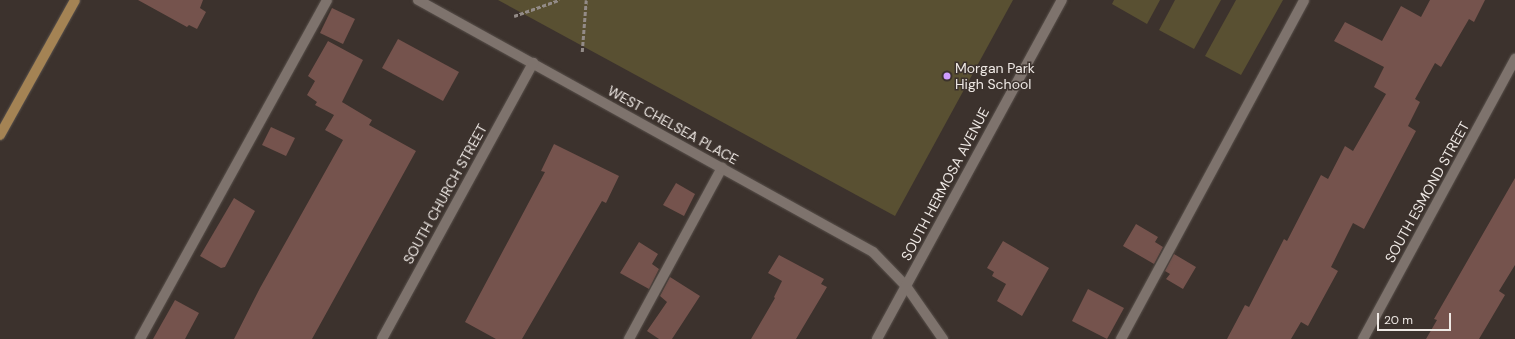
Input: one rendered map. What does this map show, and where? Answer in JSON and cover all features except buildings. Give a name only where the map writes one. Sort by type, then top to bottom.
[{"type":"main road","points":[[0,135],[75,0]]},
{"type":"street","points":[[140,339],[327,0]]},
{"type":"street","name":"WEST CHELSEA PLACE","points":[[418,0],[873,252],[906,286],[943,339]]},
{"type":"street","name":"SOUTH HERMOSA AVENUE","points":[[877,339],[1062,0]]},
{"type":"street","points":[[1121,339],[1304,0]]},
{"type":"street","name":"SOUTH ESMOND STREET","points":[[1363,339],[1515,59]]},
{"type":"street","name":"SOUTH CHURCH STREET","points":[[382,339],[533,63]]},
{"type":"street","points":[[629,339],[722,168]]},
{"type":"path","points":[[514,16],[559,0]]},
{"type":"path","points":[[582,52],[586,0]]},
{"type":"shaded area","points":[[498,0],[1013,0],[895,216]]},
{"type":"shaded area","points":[[1114,0],[1160,0],[1147,24],[1112,4]]},
{"type":"shaded area","points":[[1175,0],[1221,0],[1194,49],[1159,30]]},
{"type":"shaded area","points":[[1236,0],[1283,0],[1241,75],[1205,56]]},
{"type":"place","name":"Morgan Park High School","points":[[947,76]]}]
